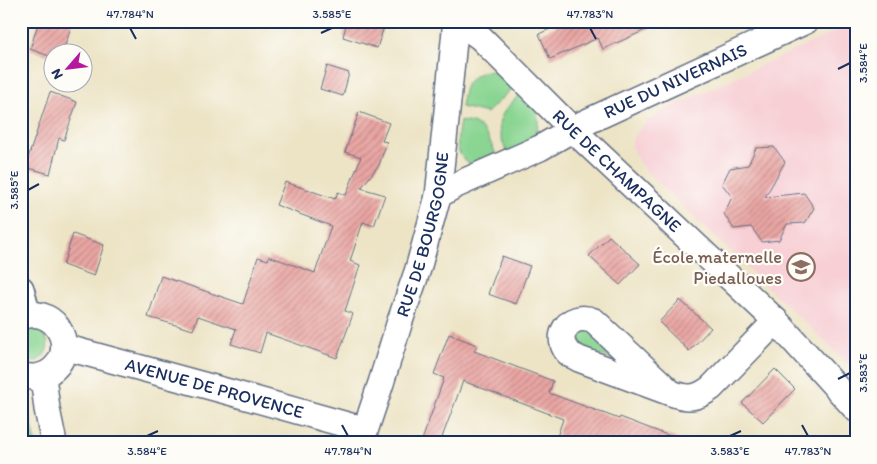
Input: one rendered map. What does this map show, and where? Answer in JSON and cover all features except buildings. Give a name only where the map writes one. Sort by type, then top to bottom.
[{"type":"street","name":"RUE DU NIVERNAIS","points":[[438,196],[454,186],[540,148],[582,124],[806,21]]},
{"type":"street","name":"RUE DE CHAMPAGNE","points":[[455,24],[470,30],[481,38],[572,130],[776,321],[856,409]]},
{"type":"street","name":"RUE DE BOURGOGNE","points":[[363,436],[418,270],[438,196],[455,24]]},
{"type":"street","points":[[21,289],[25,316],[42,316],[54,322],[62,334],[64,347],[61,360],[54,370],[32,375],[47,409],[54,443]]},
{"type":"street","points":[[671,393],[684,397],[694,397],[703,394],[776,321]]},
{"type":"street","name":"AVENUE DE PROVENCE","points":[[64,347],[229,392],[363,436]]},
{"type":"shaded area","name":"École maternelle Piedalloues","points":[[856,22],[856,373],[651,176],[640,164],[631,146],[633,137],[647,121],[669,108]]},
{"type":"green space","points":[[486,71],[502,75],[515,85],[487,113],[461,107],[467,84],[474,77]]},
{"type":"green space","points":[[522,92],[537,112],[538,126],[535,134],[529,141],[507,153],[500,133],[500,120],[508,107]]},
{"type":"green space","points":[[460,121],[475,124],[483,130],[497,157],[477,165],[467,162],[460,153],[457,143]]},
{"type":"green space","points":[[585,324],[623,363],[574,345],[573,332]]},
{"type":"green space","points":[[29,329],[40,332],[46,337],[48,344],[42,357],[36,361],[29,361],[21,357],[21,334]]},
{"type":"green space","points":[[21,408],[29,412],[36,443],[21,443]]},
{"type":"place","name":"École maternelle Piedalloues","points":[[801,267]]}]
